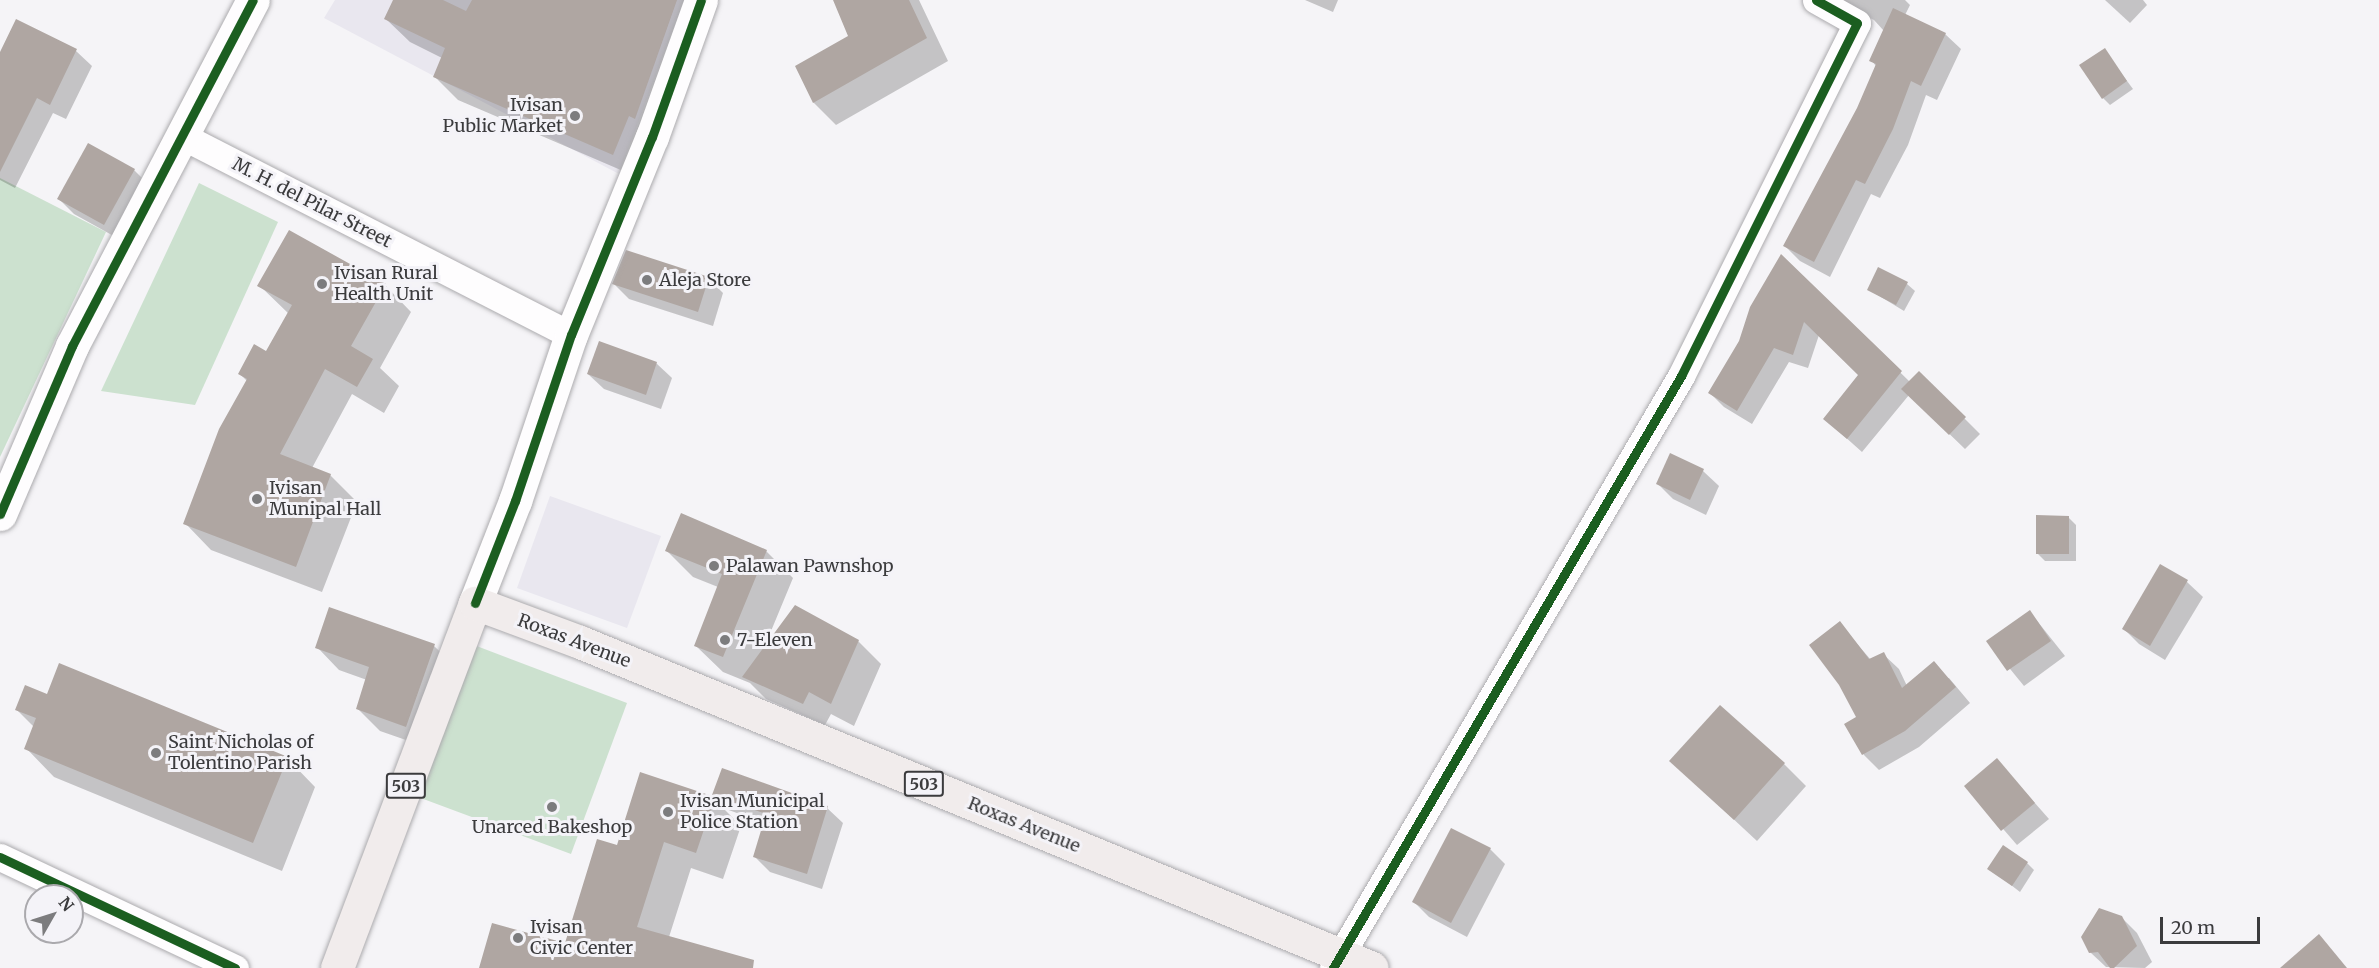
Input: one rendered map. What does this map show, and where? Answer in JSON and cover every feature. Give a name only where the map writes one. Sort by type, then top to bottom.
[{"type":"main road","name":"Roxas Avenue","points":[[475,603],[580,642],[1335,961],[1372,968]]},
{"type":"main road","name":"503","points":[[337,968],[475,603]]},
{"type":"street","points":[[0,514],[72,346],[253,0]]},
{"type":"street","points":[[475,603],[515,501],[571,335],[652,137],[701,0]]},
{"type":"street","points":[[1335,961],[1681,376],[1857,23],[1816,0]]},
{"type":"street","name":"M. H. del Pilar Street","points":[[182,136],[571,335]]},
{"type":"street","points":[[0,857],[235,968]]},
{"type":"shaded area","name":"Ivisan Public Market","points":[[335,0],[684,0],[619,174],[324,18]]},
{"type":"shaded area","points":[[550,496],[661,536],[627,628],[517,588]]},
{"type":"green space","points":[[0,178],[106,232],[0,457]]},
{"type":"green space","points":[[199,183],[278,222],[195,405],[101,391]]},
{"type":"green space","points":[[474,645],[627,703],[571,854],[418,797]]},
{"type":"building","name":"Ivisan Public Market","points":[[393,0],[443,0],[466,11],[472,0],[677,0],[635,119],[629,116],[613,155],[433,77],[445,48],[384,19]]},
{"type":"building","points":[[833,0],[909,0],[927,38],[813,103],[795,66],[848,36]]},
{"type":"building","points":[[1893,8],[1946,33],[1921,86],[1911,81],[1893,129],[1865,184],[1856,180],[1814,262],[1783,246],[1857,108],[1876,64],[1869,61]]},
{"type":"building","points":[[16,19],[77,49],[50,105],[37,98],[0,172],[0,52]]},
{"type":"building","points":[[2105,48],[2127,81],[2102,99],[2079,65]]},
{"type":"building","points":[[88,143],[135,169],[104,225],[57,199]]},
{"type":"building","points":[[289,230],[386,284],[351,346],[373,359],[357,387],[325,369],[280,454],[331,474],[296,567],[183,524],[219,429],[247,379],[238,374],[254,344],[266,351],[292,305],[257,286]]},
{"type":"building","points":[[626,250],[709,277],[698,312],[612,284]]},
{"type":"building","points":[[1781,254],[1902,371],[1847,439],[1823,419],[1858,375],[1804,322],[1793,355],[1774,348],[1737,411],[1708,393],[1739,341],[1750,307]]},
{"type":"building","points":[[1878,267],[1908,282],[1896,305],[1867,290]]},
{"type":"building","points":[[599,341],[657,362],[646,395],[587,374]]},
{"type":"building","points":[[1919,371],[1966,417],[1949,435],[1901,389]]},
{"type":"building","points":[[1670,453],[1704,469],[1690,500],[1656,484]]},
{"type":"building","points":[[681,513],[767,550],[723,657],[694,646],[722,574],[665,551]]},
{"type":"building","points":[[2036,515],[2069,516],[2069,554],[2036,554]]},
{"type":"building","points":[[2160,564],[2188,580],[2150,646],[2122,629]]},
{"type":"building","points":[[795,605],[859,640],[831,704],[809,692],[803,704],[742,677]]},
{"type":"building","points":[[329,607],[435,644],[406,727],[356,709],[369,667],[315,648]]},
{"type":"building","points":[[2030,610],[2051,641],[2007,671],[1986,641]]},
{"type":"building","points":[[1840,621],[1869,659],[1884,652],[1902,688],[1934,661],[1956,687],[1905,731],[1862,755],[1844,724],[1856,717],[1839,685],[1809,645]]},
{"type":"building","name":"Saint Nicholas of Tolentino Parish","points":[[59,663],[288,757],[253,843],[24,749],[36,718],[15,710],[25,685],[47,694]]},
{"type":"building","points":[[1720,705],[1785,763],[1734,820],[1669,761]]},
{"type":"building","points":[[1997,758],[2035,803],[2001,831],[1964,786]]},
{"type":"building","points":[[722,768],[828,806],[807,874],[753,857],[766,814],[712,795]]},
{"type":"building","points":[[640,772],[715,797],[696,853],[664,842],[637,927],[754,960],[753,968],[479,968],[492,923],[565,943],[597,839],[617,845]]},
{"type":"building","points":[[1451,828],[1491,848],[1451,923],[1412,902]]},
{"type":"building","points":[[2003,845],[2028,862],[2012,886],[1987,869]]},
{"type":"building","points":[[2099,908],[2122,916],[2137,946],[2114,968],[2110,968],[2098,952],[2089,953],[2081,937]]},
{"type":"building","points":[[2319,934],[2347,968],[2280,968]]},
{"type":"cycle path","points":[[0,514],[72,346],[253,0]]},
{"type":"cycle path","points":[[475,603],[515,501],[571,335],[652,137],[701,0]]},
{"type":"cycle path","points":[[1333,968],[1681,376],[1857,23],[1816,0]]},
{"type":"cycle path","points":[[0,857],[235,968]]},
{"type":"place","name":"Ivisan Public Market","points":[[575,116]]},
{"type":"place","name":"Aleja Store","points":[[647,280]]},
{"type":"place","name":"Ivisan Rural Health Unit","points":[[322,284]]},
{"type":"place","name":"Ivisan Munipal Hall","points":[[257,499]]},
{"type":"place","name":"Palawan Pawnshop","points":[[714,566]]},
{"type":"place","name":"7-Eleven","points":[[725,640]]},
{"type":"place","name":"Saint Nicholas of Tolentino Parish","points":[[156,753]]},
{"type":"place","name":"Unarced Bakeshop","points":[[552,807]]},
{"type":"place","name":"Ivisan Municipal Police Station","points":[[668,812]]},
{"type":"place","name":"Ivisan Civic Center","points":[[518,938]]}]
